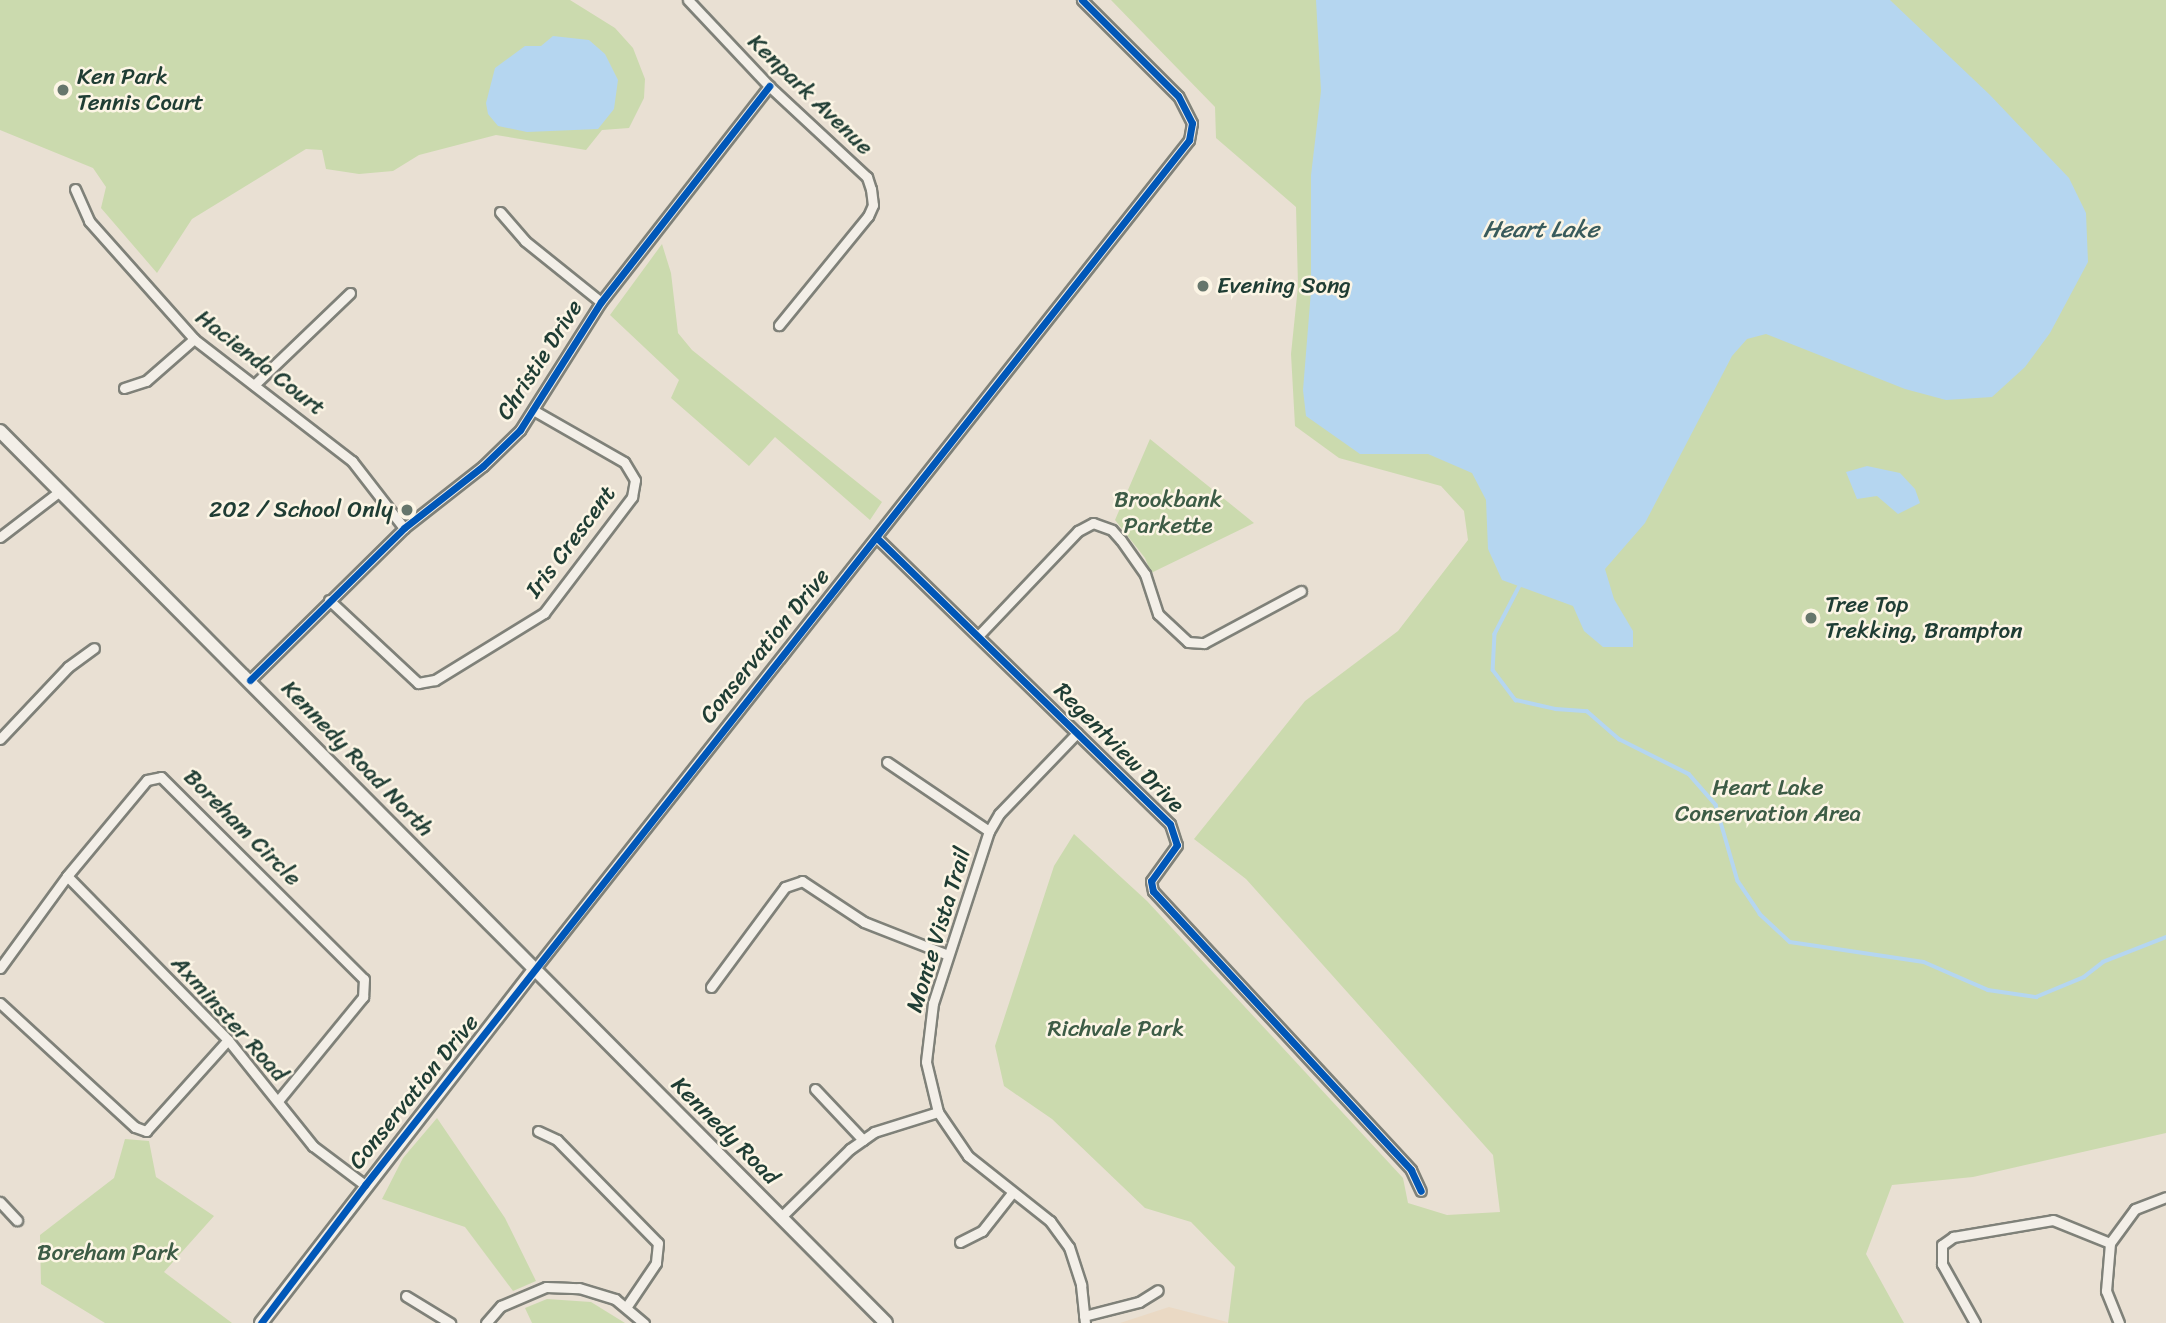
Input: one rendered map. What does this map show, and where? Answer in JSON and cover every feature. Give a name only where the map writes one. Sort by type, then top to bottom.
[{"type":"main road","name":"Kennedy Road North","points":[[0,431],[250,680],[534,970]]},
{"type":"main road","name":"Conservation Drive","points":[[261,1323],[365,1185],[534,970]]},
{"type":"main road","name":"Kennedy Road","points":[[534,970],[886,1323]]},
{"type":"street","name":"Kenpark Avenue","points":[[688,0],[769,86],[867,177],[873,205],[779,326]]},
{"type":"street","name":"Conservation Drive","points":[[534,970],[878,539],[1189,140],[1192,123],[1178,96],[1083,0]]},
{"type":"street","name":"Christie Drive","points":[[250,680],[404,528],[483,467],[535,411],[601,302],[769,86]]},
{"type":"street","name":"Hacienda Court","points":[[75,189],[89,220],[194,339],[352,461],[404,528]]},
{"type":"street","points":[[500,212],[525,241],[601,302]]},
{"type":"street","points":[[254,385],[349,293]]},
{"type":"street","points":[[124,387],[146,382],[194,339]]},
{"type":"street","name":"Iris Crescent","points":[[329,600],[418,683],[435,680],[544,613],[632,498],[635,480],[624,462],[535,411]]},
{"type":"street","points":[[0,537],[60,491]]},
{"type":"street","points":[[979,635],[1078,531],[1093,523],[1112,530],[1121,540],[1145,574],[1158,614],[1188,642],[1205,643],[1301,591]]},
{"type":"street","name":"Regentview Drive","points":[[878,539],[979,635],[1178,835],[1172,854],[1151,881],[1153,891],[1411,1170],[1421,1191]]},
{"type":"street","points":[[0,739],[68,667],[94,648]]},
{"type":"street","name":"Monte Vista Trail","points":[[1077,733],[999,814],[989,831],[948,955],[926,1043],[928,1073],[938,1112],[968,1156],[1050,1221],[1069,1247],[1081,1285],[1085,1320]]},
{"type":"street","points":[[887,762],[989,831]]},
{"type":"street","name":"Boreham Circle","points":[[0,968],[67,876],[147,780],[161,776],[364,979],[363,997],[278,1101]]},
{"type":"street","name":"Axminster Road","points":[[67,876],[228,1040],[313,1146],[365,1185]]},
{"type":"street","points":[[711,987],[785,887],[802,881],[864,922],[948,955]]},
{"type":"street","points":[[0,1003],[135,1127],[146,1131],[228,1040]]},
{"type":"street","points":[[815,1089],[863,1140]]},
{"type":"street","points":[[781,1217],[863,1140],[890,1126],[938,1112]]},
{"type":"street","points":[[538,1131],[557,1140],[658,1243],[656,1263],[627,1306]]},
{"type":"street","points":[[960,1242],[982,1231],[1012,1193]]},
{"type":"street","points":[[2119,1323],[2106,1291],[2110,1243],[2135,1209],[2166,1197]]},
{"type":"street","points":[[0,1202],[17,1220]]},
{"type":"street","points":[[1975,1323],[1942,1264],[1942,1245],[1953,1237],[2053,1220],[2110,1243]]},
{"type":"street","points":[[486,1323],[502,1306],[547,1287],[579,1288],[627,1306],[644,1323]]},
{"type":"street","points":[[1085,1320],[1139,1302],[1158,1290]]},
{"type":"street","points":[[406,1296],[450,1323]]},
{"type":"shaded area","points":[[1169,1307],[1227,1322],[1228,1323],[1120,1323]]},
{"type":"green space","points":[[0,0],[570,0],[615,28],[633,48],[645,79],[644,98],[629,128],[602,130],[586,150],[496,135],[419,155],[393,171],[359,174],[326,169],[322,150],[306,149],[192,219],[157,273],[101,208],[106,187],[93,168],[0,130]]},
{"type":"green space","name":"Heart Lake Conservation Area","points":[[1111,0],[2166,0],[2166,1133],[1973,1177],[1892,1185],[1866,1254],[1904,1323],[1228,1323],[1235,1267],[1191,1222],[1145,1208],[1052,1119],[1004,1086],[995,1046],[1054,866],[1074,834],[1147,901],[1403,1178],[1408,1203],[1447,1215],[1500,1212],[1493,1155],[1246,879],[1194,839],[1305,701],[1398,631],[1468,540],[1464,511],[1441,486],[1339,458],[1295,426],[1291,354],[1298,286],[1296,207],[1216,138],[1215,107]]},
{"type":"green space","points":[[662,244],[671,273],[678,333],[692,350],[882,502],[870,520],[775,437],[749,466],[671,398],[679,380],[610,315]]},
{"type":"green space","name":"Brookbank Parkette","points":[[1150,439],[1254,523],[1151,573],[1145,558],[1115,520]]},
{"type":"green space","points":[[437,1118],[505,1218],[536,1281],[513,1291],[465,1227],[382,1199],[403,1158]]},
{"type":"green space","name":"Boreham Park","points":[[125,1139],[149,1141],[156,1177],[214,1216],[164,1272],[232,1323],[105,1323],[41,1284],[40,1235],[114,1178]]},
{"type":"green space","points":[[547,1299],[591,1302],[625,1323],[532,1323],[525,1308]]},
{"type":"water","name":"Heart Lake","points":[[1316,0],[1890,0],[1990,95],[2069,178],[2086,213],[2088,262],[2050,333],[2025,367],[1992,397],[1946,400],[1905,389],[1766,334],[1747,339],[1732,356],[1645,523],[1605,569],[1614,599],[1633,631],[1633,647],[1603,647],[1584,631],[1573,606],[1502,580],[1488,549],[1486,500],[1472,473],[1428,454],[1360,454],[1306,416],[1303,390],[1311,291],[1311,175],[1321,91]]},
{"type":"water","points":[[553,36],[589,40],[605,54],[618,80],[614,109],[598,129],[527,132],[498,126],[488,114],[486,103],[495,68],[525,46],[541,46]]},
{"type":"water","points":[[1867,466],[1900,473],[1915,489],[1920,503],[1898,514],[1877,496],[1857,499],[1846,472]]},
{"type":"waterway","points":[[1522,582],[1495,634],[1493,670],[1516,700],[1556,709],[1587,711],[1619,739],[1689,774],[1716,805],[1738,881],[1760,914],[1790,942],[1924,962],[1988,990],[2036,997],[2084,977],[2103,962],[2166,937]]},
{"type":"cycle path","points":[[261,1323],[365,1185],[1189,140],[1192,123],[1178,96],[1082,0]]},
{"type":"cycle path","points":[[250,680],[404,528],[483,466],[520,430],[601,302],[769,86]]},
{"type":"cycle path","points":[[878,539],[1170,824],[1177,845],[1151,881],[1153,891],[1411,1170],[1421,1191]]},
{"type":"place","name":"Ken Park Tennis Court","points":[[63,90]]},
{"type":"place","name":"Evening Song","points":[[1203,286]]},
{"type":"place","name":"202 / School Only","points":[[407,510]]},
{"type":"place","name":"Tree Top Trekking, Brampton","points":[[1811,618]]},
{"type":"park label","name":"Richvale Park","points":[[1116,1029]]}]
